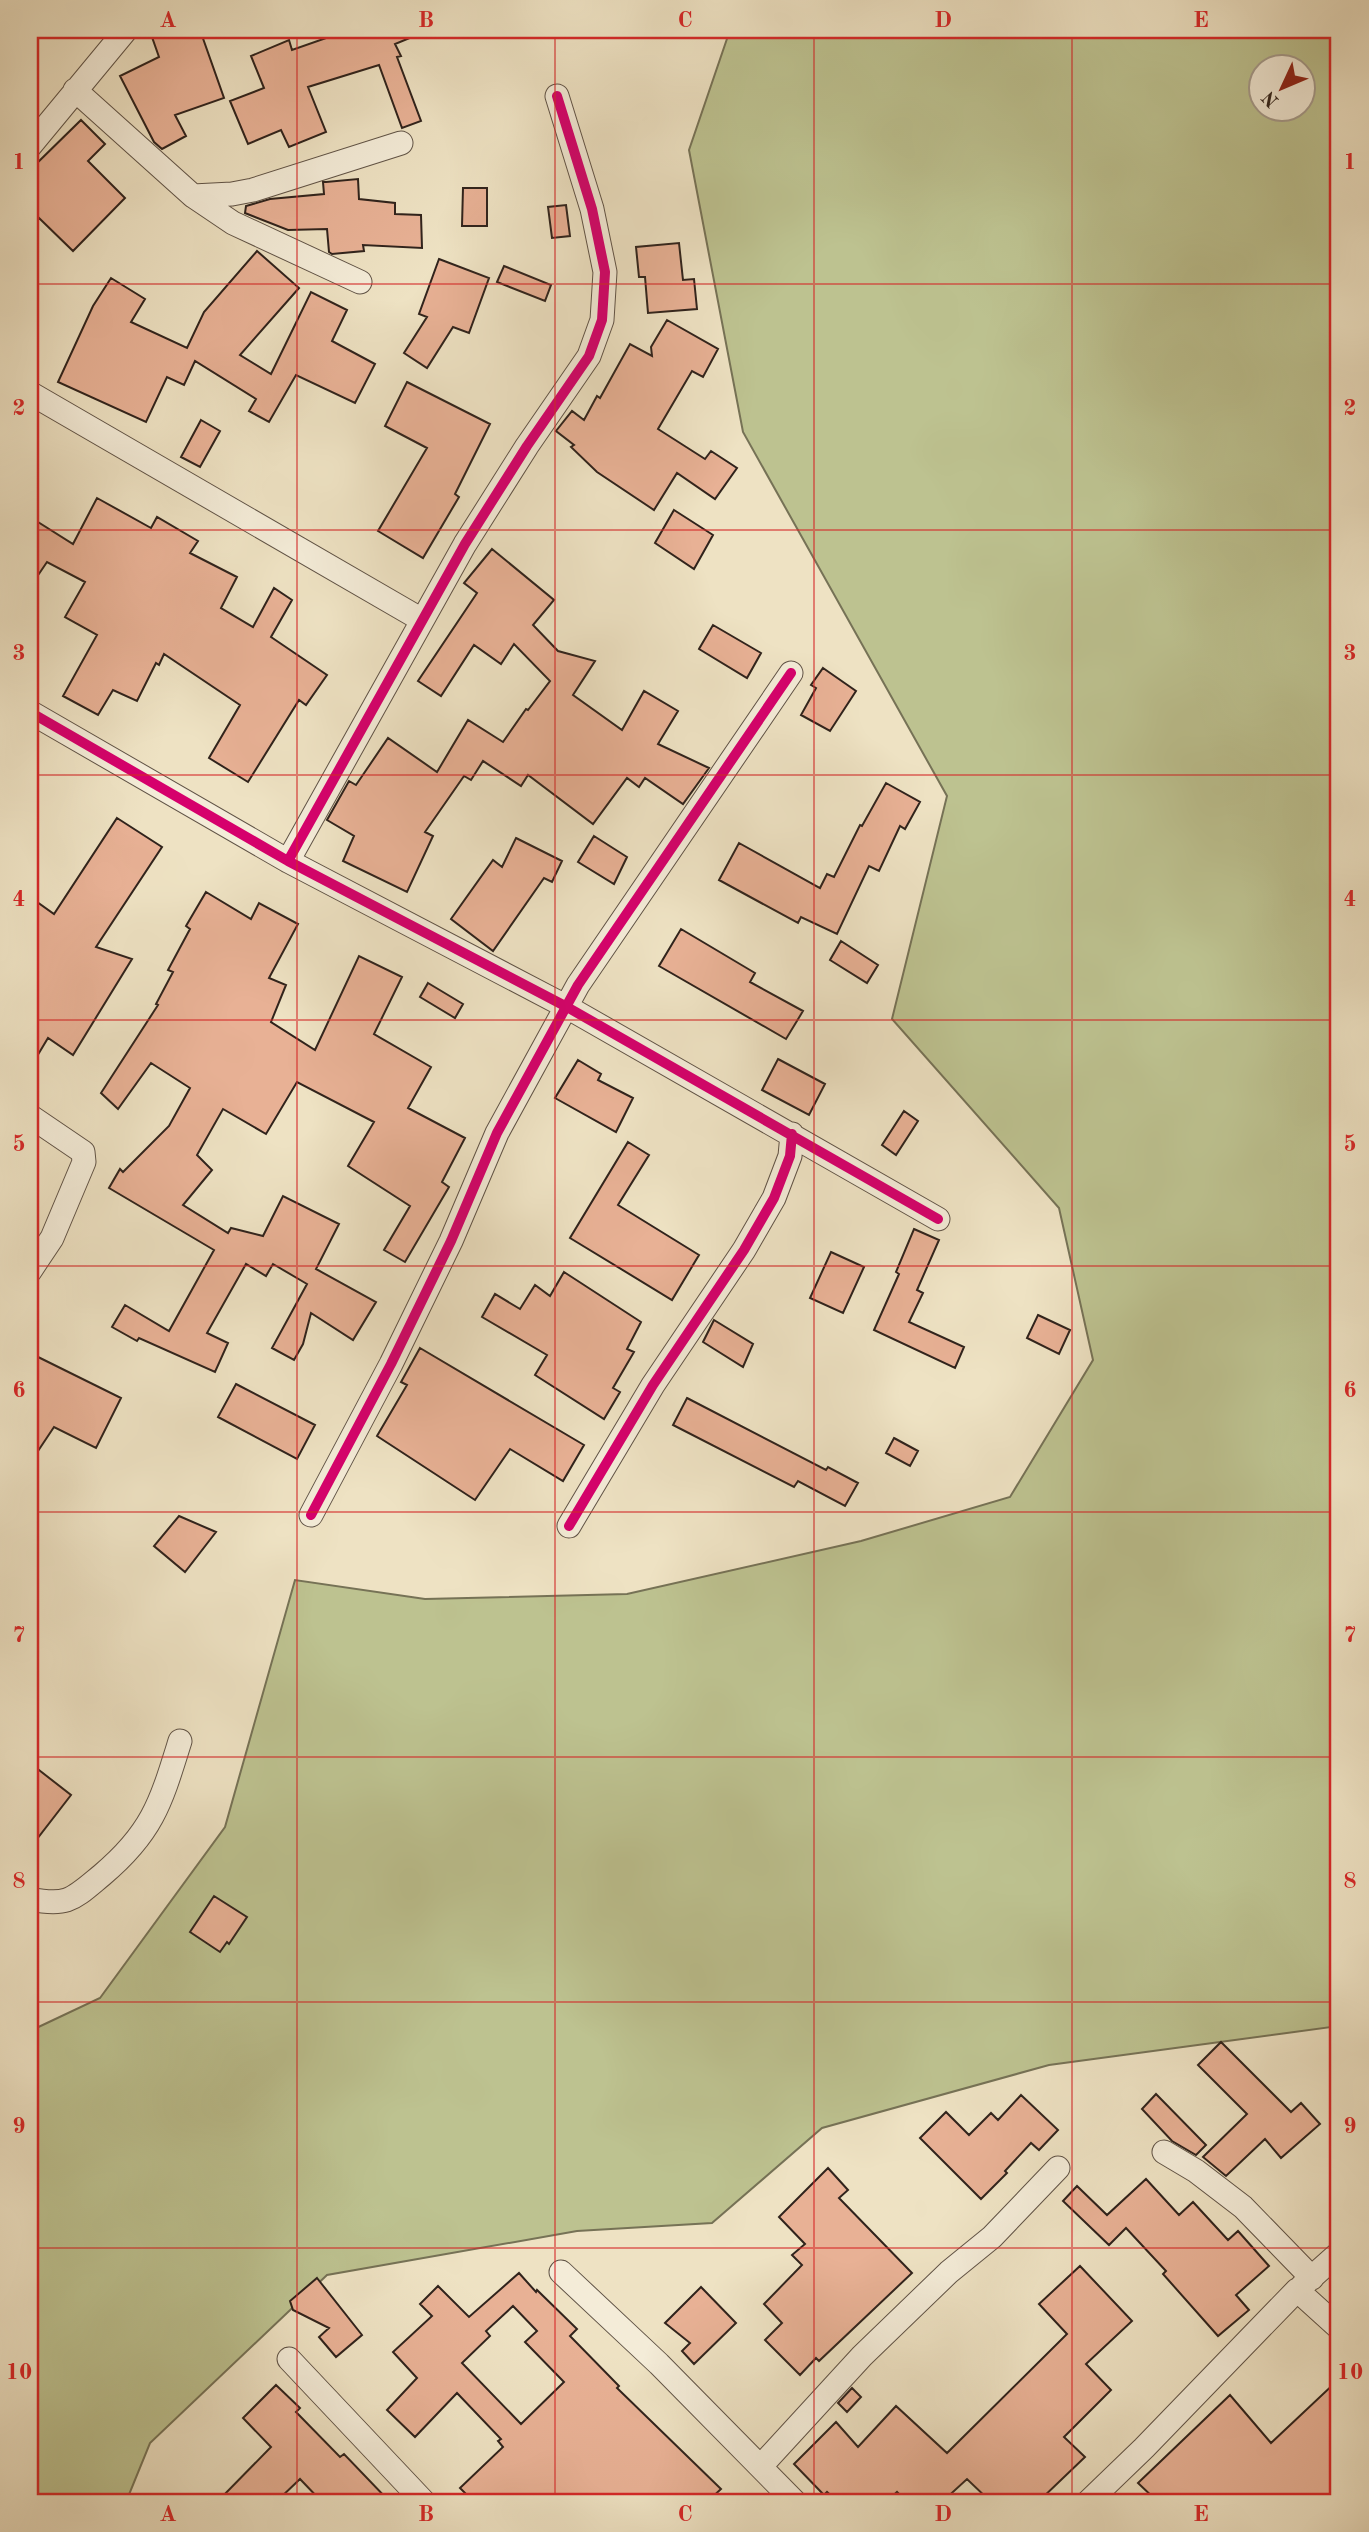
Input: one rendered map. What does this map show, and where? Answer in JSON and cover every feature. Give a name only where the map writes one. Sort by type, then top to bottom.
[{"type":"street","points":[[30,146],[126,30]]},
{"type":"street","points":[[75,90],[193,196],[233,223],[360,282]]},
{"type":"street","points":[[288,861],[465,544],[527,446],[589,356],[602,320],[605,272],[592,209],[557,96]]},
{"type":"street","points":[[193,196],[253,190],[401,143]]},
{"type":"street","points":[[30,393],[422,620]]},
{"type":"street","points":[[311,1515],[452,1241],[497,1133],[578,985],[791,673]]},
{"type":"street","points":[[30,712],[288,861],[567,1007],[937,1219]]},
{"type":"street","points":[[30,1116],[83,1152],[84,1162],[52,1238],[30,1271]]},
{"type":"street","points":[[569,1526],[653,1385],[744,1250],[774,1198],[790,1156],[792,1134]]},
{"type":"street","points":[[30,1899],[54,1904],[74,1898],[124,1856],[149,1825],[163,1794],[180,1741]]},
{"type":"street","points":[[1164,2152],[1196,2171],[1243,2207],[1339,2328]]},
{"type":"street","points":[[761,2466],[862,2356],[949,2272],[992,2237],[1058,2168]]},
{"type":"street","points":[[1088,2502],[1339,2253]]},
{"type":"street","points":[[561,2272],[659,2364],[795,2502]]},
{"type":"street","points":[[289,2358],[424,2502]]},
{"type":"green space","points":[[730,30],[1339,30],[1339,79],[1332,98],[1339,218],[1339,2026],[1049,2065],[822,2128],[712,2223],[577,2231],[327,2275],[150,2443],[126,2502],[30,2502],[30,2031],[100,1998],[225,1827],[295,1580],[425,1599],[627,1594],[861,1541],[1010,1497],[1093,1360],[1059,1208],[892,1019],[947,796],[743,432],[689,150]]},
{"type":"building","points":[[172,30],[200,30],[224,98],[175,115],[186,136],[162,149],[154,142],[120,76],[159,57],[152,37]]},
{"type":"building","points":[[349,30],[429,30],[395,44],[401,56],[397,57],[421,121],[402,128],[379,65],[308,87],[326,132],[289,147],[281,130],[248,144],[230,101],[264,88],[251,56],[289,40],[292,50]]},
{"type":"building","points":[[81,120],[105,144],[88,161],[125,198],[73,251],[39,218],[30,228],[30,170]]},
{"type":"building","points":[[358,179],[359,199],[395,203],[395,214],[421,215],[422,248],[363,245],[364,251],[332,254],[329,252],[327,229],[288,230],[245,213],[246,206],[270,199],[324,194],[323,182]]},
{"type":"building","points":[[463,188],[487,188],[487,226],[462,226]]},
{"type":"building","points":[[566,205],[570,236],[552,238],[548,207]]},
{"type":"building","points":[[679,243],[683,280],[694,279],[697,309],[648,313],[645,277],[639,277],[636,247]]},
{"type":"building","points":[[257,251],[299,288],[240,355],[271,374],[311,292],[347,310],[332,341],[375,364],[355,403],[296,375],[269,422],[249,411],[256,399],[195,361],[184,385],[167,377],[146,422],[58,382],[93,306],[111,278],[145,299],[131,322],[187,348],[204,312]]},
{"type":"building","points":[[439,259],[489,278],[469,333],[453,327],[427,368],[404,353],[427,317],[419,314]]},
{"type":"building","points":[[504,266],[551,285],[545,301],[497,282]]},
{"type":"building","points":[[667,320],[718,349],[703,377],[692,371],[658,429],[705,459],[711,451],[737,468],[715,499],[677,473],[654,510],[597,472],[571,447],[574,445],[556,431],[572,411],[584,420],[597,396],[600,398],[630,344],[652,356],[651,347]]},
{"type":"building","points":[[407,382],[490,424],[455,494],[459,497],[423,558],[378,531],[427,448],[385,426]]},
{"type":"building","points":[[201,420],[220,431],[200,467],[181,457]]},
{"type":"building","points":[[97,498],[151,528],[157,517],[198,541],[190,553],[237,577],[221,608],[253,627],[274,588],[292,600],[271,637],[327,675],[306,705],[299,700],[248,782],[209,758],[240,705],[164,654],[159,665],[156,663],[137,701],[113,690],[98,715],[63,696],[97,635],[65,617],[85,582],[47,562],[30,587],[30,517],[73,544]]},
{"type":"building","points":[[674,510],[713,535],[694,569],[655,543]]},
{"type":"building","points":[[492,549],[554,600],[533,625],[558,651],[595,661],[573,695],[622,730],[644,691],[678,711],[658,744],[709,768],[683,804],[645,778],[639,787],[627,778],[593,824],[528,775],[521,786],[483,761],[471,780],[464,776],[425,832],[433,836],[407,892],[343,861],[354,836],[327,820],[349,781],[356,785],[388,738],[437,772],[468,720],[503,742],[550,681],[514,644],[501,664],[474,645],[441,696],[418,681],[477,593],[464,583]]},
{"type":"building","points":[[713,625],[761,653],[747,678],[699,649]]},
{"type":"building","points":[[823,668],[856,691],[830,731],[801,715],[816,688],[811,685]]},
{"type":"building","points":[[886,783],[920,802],[905,829],[900,826],[879,871],[869,866],[837,934],[801,917],[798,923],[719,880],[739,843],[820,888],[827,874],[834,877],[860,825],[862,826]]},
{"type":"building","points":[[117,818],[162,847],[96,947],[132,959],[73,1055],[48,1038],[30,1068],[30,897],[54,914]]},
{"type":"building","points":[[594,836],[627,857],[614,884],[578,862]]},
{"type":"building","points":[[516,838],[562,861],[552,882],[544,878],[493,951],[451,919],[493,860],[502,867]]},
{"type":"building","points":[[206,892],[251,919],[259,903],[298,924],[269,978],[286,985],[271,1022],[315,1050],[359,956],[402,977],[374,1034],[431,1067],[408,1108],[465,1138],[442,1182],[449,1187],[405,1262],[384,1250],[410,1206],[348,1166],[374,1122],[297,1082],[266,1134],[223,1109],[197,1155],[212,1170],[183,1205],[228,1233],[231,1228],[263,1236],[283,1196],[339,1224],[316,1269],[376,1302],[353,1340],[311,1313],[303,1344],[294,1360],[272,1348],[307,1284],[273,1264],[266,1276],[246,1264],[207,1333],[228,1343],[215,1372],[139,1338],[137,1341],[112,1327],[125,1305],[169,1331],[214,1250],[109,1188],[120,1169],[123,1172],[169,1126],[190,1088],[151,1063],[118,1109],[101,1093],[158,1005],[156,1004],[173,972],[168,970],[190,929],[186,926]]},
{"type":"building","points":[[681,929],[755,973],[750,982],[803,1011],[786,1039],[659,966]]},
{"type":"building","points":[[841,941],[878,965],[867,983],[830,960]]},
{"type":"building","points":[[428,983],[463,1004],[455,1018],[420,997]]},
{"type":"building","points":[[778,1059],[825,1084],[809,1115],[762,1090]]},
{"type":"building","points":[[578,1060],[601,1074],[598,1080],[633,1098],[616,1132],[555,1098]]},
{"type":"building","points":[[904,1111],[918,1121],[896,1155],[882,1145]]},
{"type":"building","points":[[628,1142],[649,1155],[618,1205],[699,1255],[672,1300],[570,1238]]},
{"type":"building","points":[[914,1229],[939,1240],[917,1290],[923,1293],[909,1322],[964,1347],[955,1368],[874,1330],[899,1274],[896,1272]]},
{"type":"building","points":[[831,1252],[864,1267],[843,1313],[810,1298]]},
{"type":"building","points":[[564,1272],[641,1322],[627,1349],[634,1352],[613,1388],[620,1392],[604,1419],[535,1375],[547,1355],[482,1317],[495,1294],[520,1309],[535,1285],[550,1296]]},
{"type":"building","points":[[1038,1315],[1070,1330],[1059,1354],[1027,1338]]},
{"type":"building","points":[[714,1320],[753,1344],[743,1367],[703,1342]]},
{"type":"building","points":[[420,1348],[584,1445],[563,1481],[510,1449],[475,1500],[377,1436],[407,1385],[401,1382]]},
{"type":"building","points":[[30,1353],[121,1398],[96,1448],[54,1427],[30,1463]]},
{"type":"building","points":[[236,1384],[315,1425],[297,1459],[218,1417]]},
{"type":"building","points":[[687,1398],[826,1470],[828,1467],[858,1483],[845,1506],[798,1481],[794,1487],[673,1425]]},
{"type":"building","points":[[894,1438],[918,1451],[910,1466],[886,1453]]},
{"type":"building","points":[[179,1516],[216,1532],[185,1572],[154,1546]]},
{"type":"building","points":[[30,1763],[71,1795],[30,1848]]},
{"type":"building","points":[[214,1896],[247,1917],[229,1944],[227,1942],[220,1952],[190,1932]]},
{"type":"building","points":[[1221,2042],[1291,2112],[1301,2103],[1320,2124],[1281,2158],[1265,2139],[1226,2176],[1203,2157],[1247,2114],[1198,2065]]},
{"type":"building","points":[[1156,2094],[1206,2145],[1196,2155],[1172,2141],[1142,2109]]},
{"type":"building","points":[[1021,2095],[1058,2130],[1039,2150],[1031,2143],[981,2199],[920,2138],[946,2112],[969,2135],[991,2113],[998,2120]]},
{"type":"building","points":[[828,2168],[848,2190],[839,2198],[912,2273],[819,2361],[816,2358],[800,2375],[765,2340],[782,2323],[764,2304],[802,2265],[792,2255],[805,2244],[779,2217]]},
{"type":"building","points":[[1146,2179],[1179,2215],[1193,2202],[1228,2240],[1238,2231],[1269,2266],[1236,2295],[1249,2310],[1218,2336],[1163,2274],[1166,2271],[1126,2228],[1109,2245],[1063,2201],[1077,2186],[1107,2215]]},
{"type":"building","points":[[1080,2266],[1132,2321],[1086,2364],[1111,2390],[1064,2437],[1085,2457],[1038,2502],[991,2502],[967,2479],[942,2502],[907,2502],[897,2492],[886,2502],[838,2502],[827,2492],[824,2495],[794,2464],[836,2422],[858,2447],[896,2406],[947,2453],[1067,2334],[1039,2304]]},
{"type":"building","points":[[519,2273],[577,2329],[570,2336],[619,2386],[617,2388],[721,2489],[707,2502],[474,2502],[460,2488],[503,2447],[498,2441],[501,2439],[457,2393],[415,2437],[387,2410],[417,2378],[393,2352],[432,2316],[420,2304],[438,2286],[469,2317]],"holes":[[[513,2306],[537,2331],[525,2342],[564,2382],[521,2424],[462,2363],[490,2336],[486,2331]]]},
{"type":"building","points":[[317,2278],[362,2335],[336,2357],[319,2337],[329,2328],[293,2310],[290,2301]]},
{"type":"building","points":[[701,2287],[736,2323],[694,2364],[682,2351],[690,2343],[665,2323]]},
{"type":"building","points":[[1339,2379],[1339,2502],[1158,2502],[1138,2483],[1230,2395],[1271,2443]]},
{"type":"building","points":[[276,2385],[300,2408],[296,2412],[340,2457],[344,2454],[390,2502],[322,2502],[300,2479],[276,2502],[217,2502],[271,2447],[243,2418]]},
{"type":"building","points":[[852,2388],[861,2397],[847,2412],[838,2403]]},
{"type":"cycle path","points":[[288,861],[465,544],[527,446],[589,356],[602,320],[605,272],[592,209],[557,96]]},
{"type":"cycle path","points":[[311,1515],[391,1364],[451,1241],[497,1133],[578,985],[791,673]]},
{"type":"cycle path","points":[[30,712],[288,861],[567,1007],[938,1219]]},
{"type":"cycle path","points":[[569,1526],[653,1385],[744,1250],[774,1198],[790,1156],[792,1134]]}]
